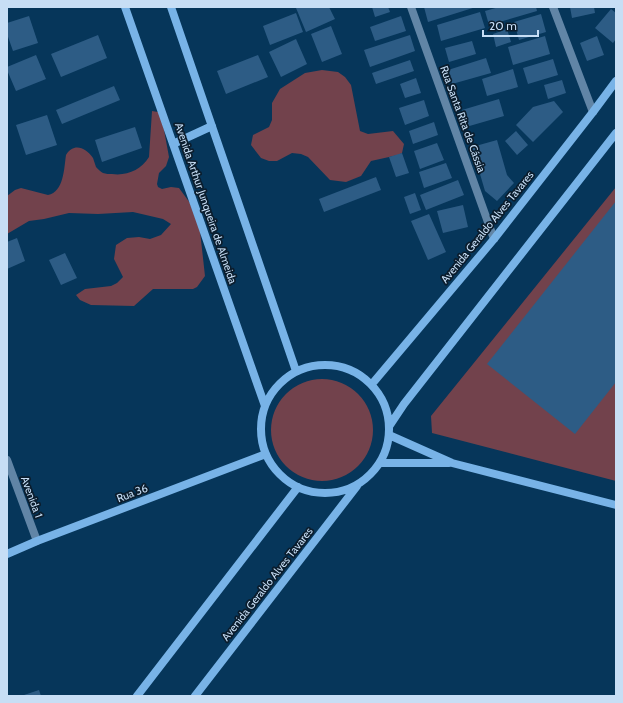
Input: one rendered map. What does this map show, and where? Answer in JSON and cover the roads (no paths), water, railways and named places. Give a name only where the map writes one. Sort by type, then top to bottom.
[{"type":"main road","name":"Avenida Arthur Junqueira de Almeida","points":[[125,7],[265,406]]},
{"type":"main road","points":[[170,7],[296,371]]},
{"type":"main road","name":"Avenida Geraldo Alves Tavares","points":[[372,384],[494,239],[616,81]]},
{"type":"main road","points":[[173,144],[212,126]]},
{"type":"main road","points":[[390,425],[404,404],[616,133]]},
{"type":"main road","points":[[316,365],[336,365],[355,372],[372,384],[384,403],[390,425],[389,435],[380,463],[374,472],[358,485],[331,493],[318,493],[298,488],[284,479],[274,468],[266,454],[262,438],[262,422],[265,406],[273,392],[283,380],[296,371],[316,365]]},
{"type":"main road","points":[[389,435],[452,463],[616,505]]},
{"type":"main road","name":"Rua 36","points":[[7,554],[37,541],[266,454]]},
{"type":"main road","points":[[380,463],[452,463]]},
{"type":"main road","name":"Avenida Geraldo Alves Tavares","points":[[195,696],[358,485]]},
{"type":"main road","points":[[137,696],[298,488]]},
{"type":"street","name":"Rua Santa Rita de Cássia","points":[[411,7],[494,239]]},
{"type":"street","points":[[553,7],[593,112]]},
{"type":"street","name":"Avenida 1","points":[[7,460],[37,541]]}]
